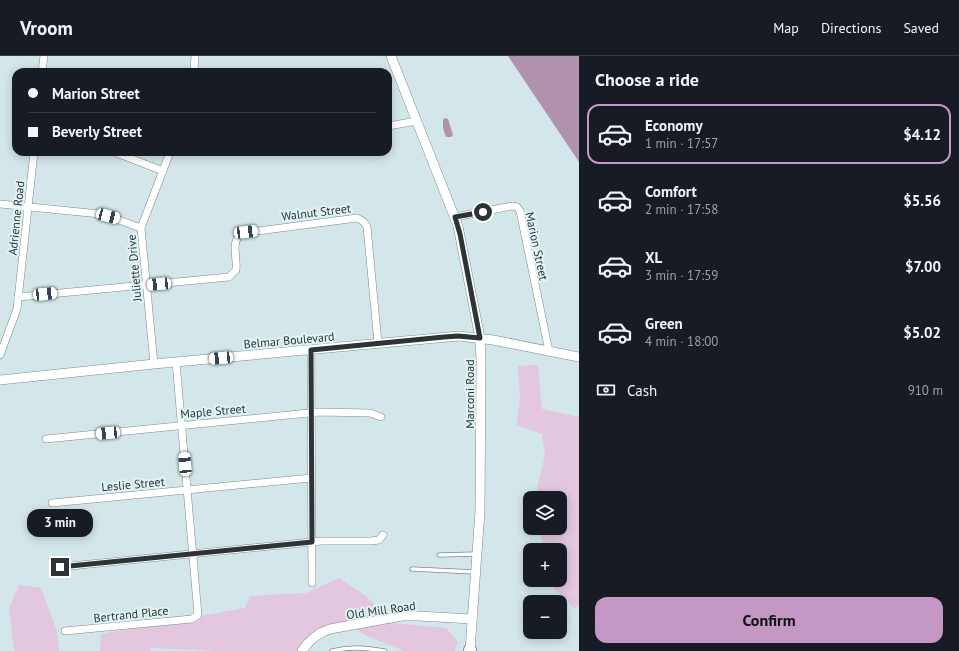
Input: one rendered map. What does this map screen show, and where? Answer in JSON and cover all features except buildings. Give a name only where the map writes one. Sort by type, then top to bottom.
[{"type":"street","points":[[42,68],[44,56]]},
{"type":"street","points":[[194,68],[195,56]]},
{"type":"street","name":"Marconi Road","points":[[390,56],[455,217],[460,234],[480,338],[482,362],[481,496],[470,651]]},
{"type":"street","points":[[392,125],[417,121]]},
{"type":"street","name":"Adrienne Road","points":[[0,355],[14,318],[18,297],[34,156]]},
{"type":"street","points":[[124,156],[163,171]]},
{"type":"street","name":"Juliette Drive","points":[[154,364],[141,228],[169,156]]},
{"type":"street","points":[[0,204],[100,214],[116,218],[141,228]]},
{"type":"street","name":"Marion Street","points":[[455,217],[512,206],[517,207],[520,211],[549,351]]},
{"type":"street","name":"Walnut Street","points":[[146,285],[231,276],[236,268],[235,243],[238,236],[243,233],[354,218],[361,220],[367,227],[378,344]]},
{"type":"street","points":[[18,297],[146,285]]},
{"type":"street","name":"Belmar Boulevard","points":[[0,380],[458,336],[480,338],[579,357]]},
{"type":"street","points":[[311,350],[312,583]]},
{"type":"street","points":[[176,362],[193,554]]},
{"type":"street","name":"Maple Street","points":[[46,439],[312,413],[370,412],[381,418]]},
{"type":"street","name":"Leslie Street","points":[[52,502],[311,478]]},
{"type":"street","points":[[60,567],[312,542],[371,541],[379,540],[383,535]]},
{"type":"street","name":"Bertrand Place","points":[[65,631],[192,619],[197,616],[199,612],[193,554]]},
{"type":"street","name":"Old Mill Road","points":[[302,651],[312,638],[330,629],[402,616],[472,619]]},
{"type":"lane","points":[[440,555],[454,556],[477,554]]},
{"type":"lane","points":[[412,569],[476,572]]},
{"type":"lane","points":[[332,651],[361,647],[385,651]]},
{"type":"shaded area","points":[[508,56],[579,56],[579,162]]},
{"type":"shaded area","points":[[445,118],[448,119],[453,135],[451,137],[446,137],[443,128],[443,120]]},
{"type":"shaded area","points":[[538,365],[542,409],[579,417],[579,605],[575,609],[567,601],[567,595],[561,595],[553,587],[567,587],[567,543],[542,543],[541,535],[567,535],[567,491],[537,491],[545,455],[542,434],[517,425],[520,399],[518,366]]},
{"type":"shaded area","points":[[339,578],[366,596],[392,623],[446,628],[458,642],[455,651],[404,651],[367,636],[354,628],[310,639],[306,651],[218,651],[151,648],[150,651],[100,651],[101,634],[245,608],[250,596],[306,593]]},
{"type":"shaded area","points":[[19,585],[41,588],[57,631],[59,651],[14,651],[9,608]]},
{"type":"route","points":[[60,567],[312,542],[311,350],[458,336],[480,338],[460,234],[455,217],[483,212]]}]
